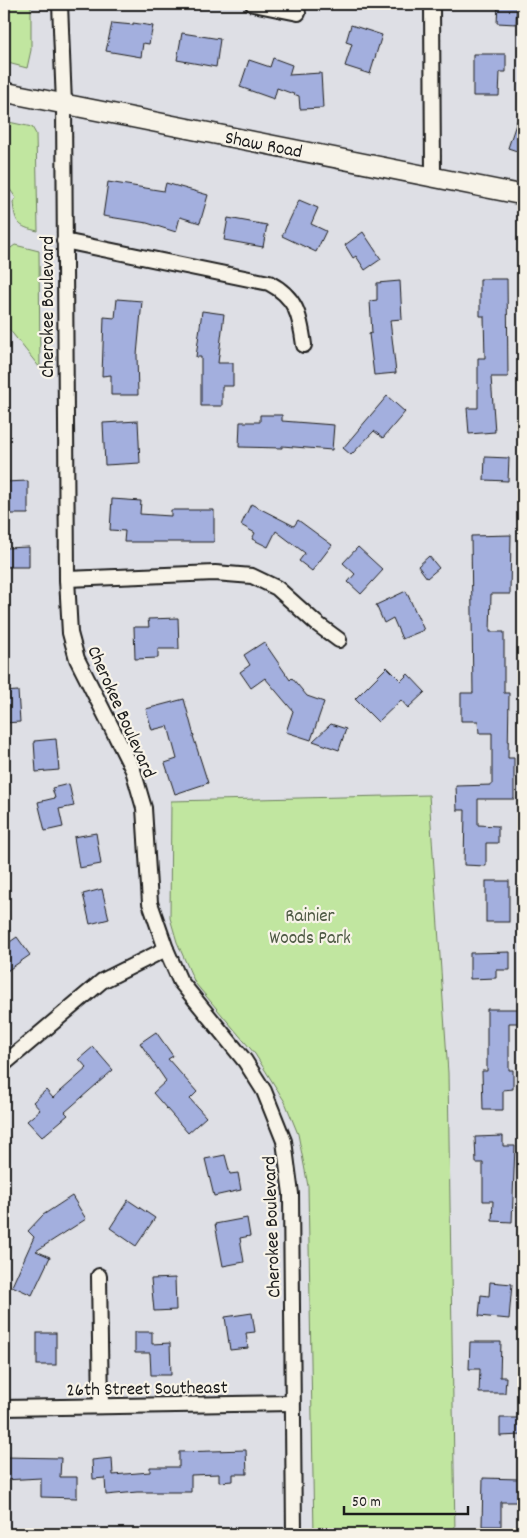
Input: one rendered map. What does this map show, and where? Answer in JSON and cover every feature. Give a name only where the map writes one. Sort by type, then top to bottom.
[{"type":"main road","name":"Shaw Road","points":[[4,92],[433,175],[523,195]]},
{"type":"street","name":"Cherokee Boulevard","points":[[60,4],[64,104],[67,579],[70,633],[77,659],[133,770],[144,808],[150,903],[166,949],[180,981],[189,994],[255,1075],[272,1107],[284,1141],[291,1194],[294,1534]]},
{"type":"street","points":[[253,4],[298,12]]},
{"type":"street","points":[[432,4],[433,175]]},
{"type":"street","points":[[64,241],[268,283],[285,292],[295,308],[304,345]]},
{"type":"street","points":[[67,579],[215,573],[252,576],[277,588],[316,623],[339,640]]},
{"type":"street","points":[[4,1064],[102,980],[166,949]]},
{"type":"street","points":[[99,1276],[102,1406]]},
{"type":"street","name":"26th Street Southeast","points":[[4,1408],[292,1403]]},
{"type":"green space","points":[[4,4],[31,4],[31,50],[27,68],[4,62]]},
{"type":"green space","points":[[4,121],[32,127],[36,134],[38,231],[26,228],[19,223],[15,215],[13,202],[16,198],[4,181]]},
{"type":"green space","points":[[15,245],[39,251],[40,368],[9,329],[8,250]]},
{"type":"green space","name":"Rainier Woods Park","points":[[429,795],[448,1073],[455,1534],[314,1534],[308,1186],[298,1134],[285,1102],[255,1054],[195,983],[177,942],[170,918],[171,801]]},
{"type":"building","points":[[498,4],[517,4],[516,24],[497,23]]},
{"type":"building","points":[[112,23],[133,25],[133,23],[153,26],[149,44],[143,43],[141,57],[106,51]]},
{"type":"building","points":[[351,25],[382,35],[370,74],[345,66],[352,44],[346,42]]},
{"type":"building","points":[[182,33],[220,39],[216,67],[177,60]]},
{"type":"building","points":[[473,54],[506,54],[506,72],[500,72],[499,96],[473,96]]},
{"type":"building","points":[[273,58],[292,65],[289,75],[321,73],[323,108],[300,109],[299,96],[277,88],[274,99],[240,87],[249,60],[270,67]]},
{"type":"building","points":[[521,109],[523,110],[523,153],[508,148]]},
{"type":"building","points":[[108,182],[164,191],[166,183],[208,195],[200,223],[180,217],[176,232],[147,223],[103,216]]},
{"type":"building","points":[[299,200],[318,208],[311,224],[326,231],[316,252],[282,236]]},
{"type":"building","points":[[228,218],[267,225],[263,247],[224,240]]},
{"type":"building","points":[[363,232],[381,259],[365,270],[356,256],[353,258],[345,245]]},
{"type":"building","points":[[480,279],[507,279],[508,377],[491,377],[495,432],[469,434],[467,408],[478,408],[478,358],[485,358],[484,316],[480,316]]},
{"type":"building","points":[[400,281],[402,319],[390,320],[396,373],[374,375],[369,334],[372,333],[370,301],[377,300],[377,283]]},
{"type":"building","points":[[117,299],[142,301],[137,355],[138,395],[111,395],[111,375],[102,376],[104,317],[115,318]]},
{"type":"building","points":[[202,311],[224,314],[218,363],[233,363],[233,386],[222,386],[222,406],[201,406],[201,357],[196,357]]},
{"type":"building","points":[[387,396],[405,412],[383,438],[374,431],[351,455],[343,448]]},
{"type":"building","points":[[260,415],[282,415],[282,421],[334,425],[332,450],[282,446],[282,448],[239,447],[240,422],[260,422]]},
{"type":"building","points":[[138,421],[140,463],[105,465],[103,423]]},
{"type":"building","points":[[485,457],[509,458],[508,481],[484,480]]},
{"type":"building","points":[[28,481],[28,514],[5,514],[4,482]]},
{"type":"building","points":[[112,499],[141,501],[140,514],[171,516],[171,510],[214,510],[214,542],[124,542],[125,531],[110,530]]},
{"type":"building","points":[[251,504],[294,526],[298,520],[332,545],[312,571],[299,561],[305,553],[276,531],[268,547],[252,539],[255,533],[241,525]]},
{"type":"building","points":[[511,535],[510,594],[491,594],[490,632],[504,632],[504,693],[509,693],[508,758],[514,758],[514,799],[478,799],[478,825],[498,826],[498,843],[486,843],[486,866],[464,865],[465,810],[457,810],[456,786],[492,785],[492,733],[479,733],[478,721],[461,721],[461,693],[473,693],[471,536]]},
{"type":"building","points":[[29,547],[29,567],[4,567],[4,548]]},
{"type":"building","points":[[358,547],[383,570],[361,594],[348,582],[355,574],[343,563]]},
{"type":"building","points":[[429,556],[439,568],[427,578],[418,566]]},
{"type":"building","points":[[406,591],[424,630],[402,639],[393,618],[384,623],[376,605]]},
{"type":"building","points":[[178,618],[179,649],[158,649],[158,658],[135,659],[134,627],[149,627],[148,619]]},
{"type":"building","points":[[264,642],[290,680],[292,678],[307,696],[324,702],[311,740],[286,732],[293,711],[265,678],[251,688],[240,672],[250,665],[244,655]]},
{"type":"building","points":[[387,667],[401,681],[408,674],[425,692],[408,708],[401,700],[378,722],[355,699]]},
{"type":"building","points":[[18,691],[20,722],[4,723],[4,692]]},
{"type":"building","points":[[184,699],[193,736],[208,783],[175,794],[165,763],[177,759],[168,726],[152,730],[146,709]]},
{"type":"building","points":[[331,724],[346,729],[339,750],[313,741]]},
{"type":"building","points":[[56,739],[59,770],[36,772],[34,741]]},
{"type":"building","points":[[69,784],[74,806],[59,809],[63,827],[45,831],[38,802],[55,798],[52,788]]},
{"type":"building","points":[[96,833],[101,864],[79,868],[74,837]]},
{"type":"building","points":[[486,881],[509,881],[509,922],[486,922]]},
{"type":"building","points":[[102,889],[109,919],[90,924],[83,894]]},
{"type":"building","points":[[17,937],[30,955],[4,973],[4,946]]},
{"type":"building","points":[[510,952],[510,970],[496,970],[496,978],[470,979],[470,953]]},
{"type":"building","points":[[487,1009],[523,1009],[523,1023],[509,1023],[509,1070],[513,1070],[513,1089],[503,1090],[503,1110],[483,1110],[482,1071],[487,1071]]},
{"type":"building","points":[[156,1032],[173,1056],[168,1059],[197,1092],[190,1099],[206,1117],[188,1133],[153,1093],[166,1081],[140,1043]]},
{"type":"building","points":[[93,1047],[113,1070],[65,1112],[68,1115],[42,1137],[27,1121],[40,1110],[33,1102],[46,1090],[53,1098],[87,1068],[79,1059]]},
{"type":"building","points":[[503,1136],[503,1146],[515,1146],[512,1222],[492,1221],[493,1201],[483,1201],[483,1163],[476,1163],[475,1137]]},
{"type":"building","points":[[225,1155],[230,1174],[238,1173],[241,1190],[214,1196],[205,1159]]},
{"type":"building","points":[[72,1196],[86,1219],[36,1251],[50,1257],[32,1295],[12,1286],[34,1237],[28,1231],[43,1215]]},
{"type":"building","points":[[128,1200],[155,1218],[136,1246],[110,1228]]},
{"type":"building","points":[[247,1218],[250,1236],[240,1238],[244,1262],[223,1266],[215,1224]]},
{"type":"building","points":[[175,1278],[176,1310],[154,1311],[151,1279]]},
{"type":"building","points":[[490,1282],[512,1284],[509,1319],[479,1316],[481,1295],[489,1296]]},
{"type":"building","points":[[252,1313],[255,1332],[246,1333],[248,1348],[230,1350],[225,1317]]},
{"type":"building","points":[[135,1332],[152,1332],[152,1344],[170,1343],[171,1375],[151,1375],[150,1353],[135,1353]]},
{"type":"building","points":[[37,1333],[56,1333],[56,1365],[37,1365]]},
{"type":"building","points":[[470,1342],[501,1342],[500,1377],[506,1377],[505,1393],[479,1393],[480,1369],[469,1369]]},
{"type":"building","points":[[500,1418],[523,1418],[523,1435],[500,1436]]},
{"type":"building","points":[[246,1450],[247,1474],[233,1474],[233,1481],[219,1482],[219,1474],[191,1475],[191,1492],[137,1492],[106,1495],[105,1478],[93,1479],[92,1460],[112,1458],[113,1475],[150,1472],[150,1467],[179,1467],[179,1452]]},
{"type":"building","points":[[4,1457],[61,1458],[60,1477],[77,1477],[77,1498],[41,1497],[41,1478],[4,1480]]},
{"type":"building","points":[[483,1478],[519,1479],[519,1502],[501,1502],[501,1526],[482,1526]]}]
